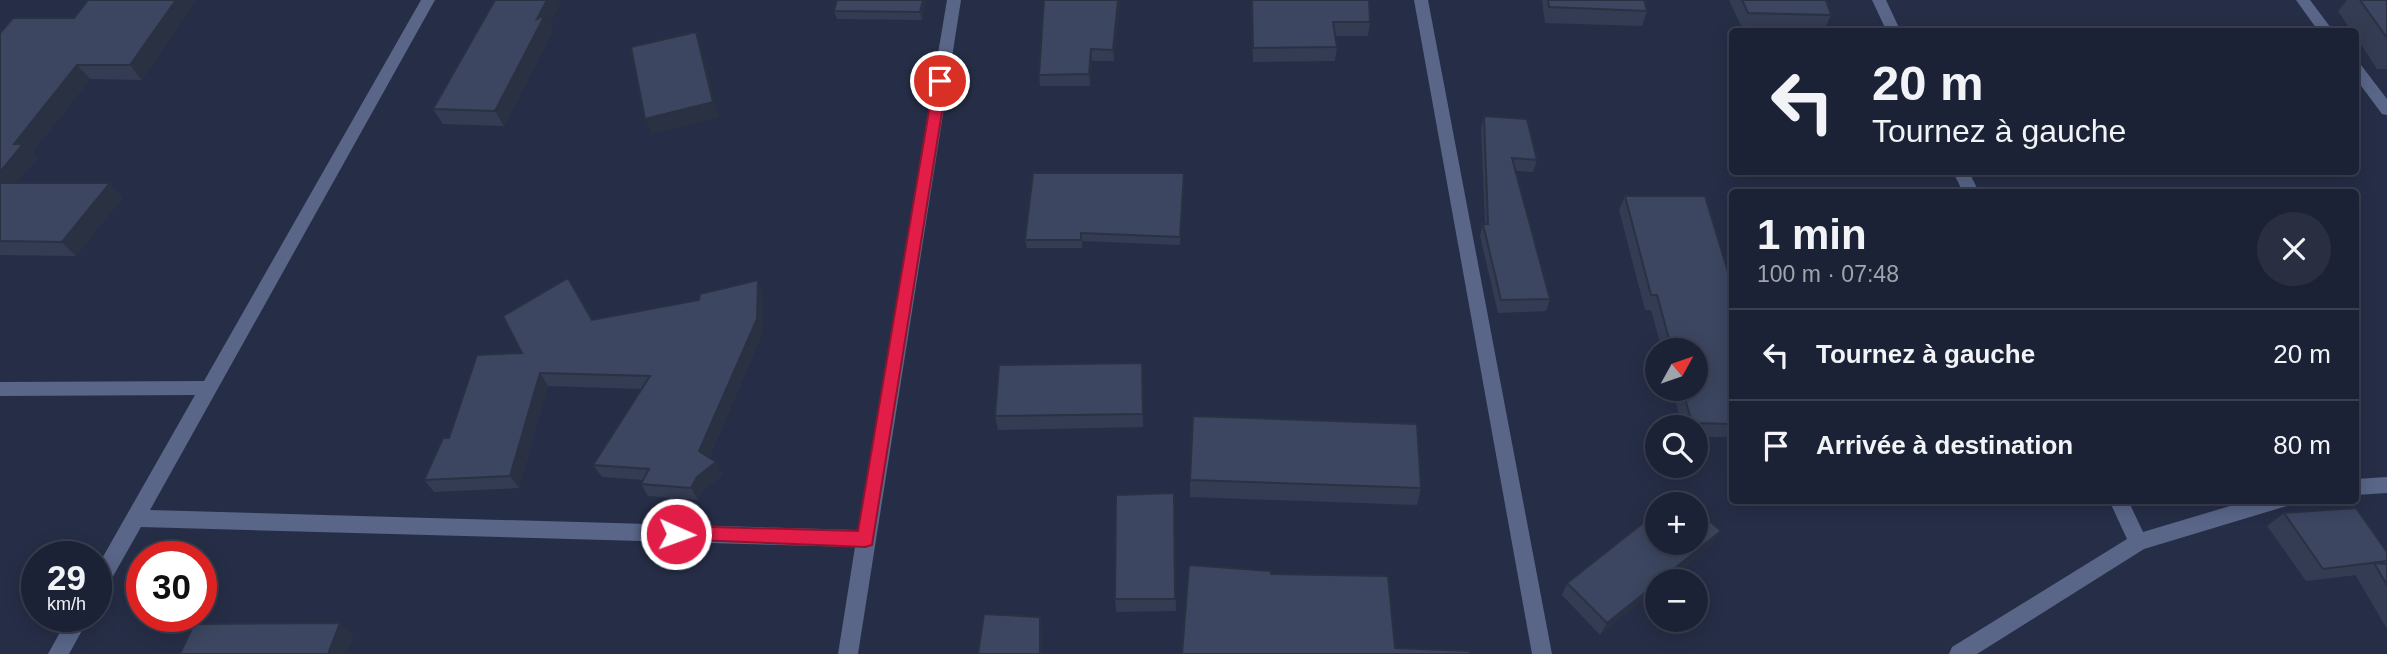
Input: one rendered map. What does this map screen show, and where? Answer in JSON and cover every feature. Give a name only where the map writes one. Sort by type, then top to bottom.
[{"type":"street","points":[[112,561],[428,0]]},
{"type":"street","points":[[848,654],[954,0]]},
{"type":"street","points":[[1421,0],[1542,654]]},
{"type":"street","points":[[1879,0],[1892,28]]},
{"type":"street","points":[[2303,0],[2324,28]]},
{"type":"street","points":[[2359,73],[2387,110]]},
{"type":"street","points":[[0,389],[209,388]]},
{"type":"street","points":[[2359,487],[2387,485]]},
{"type":"street","points":[[2120,504],[2138,542]]},
{"type":"street","points":[[1959,654],[2138,542],[2266,504]]},
{"type":"street","points":[[137,519],[865,539]]},
{"type":"street","points":[[58,654],[71,632]]},
{"type":"building","points":[[88,0],[176,0],[130,65],[77,65],[14,144],[23,144],[0,172],[0,33],[13,18],[74,18]]},
{"type":"building","points":[[495,0],[547,0],[537,19],[545,15],[495,111],[433,109]]},
{"type":"building","points":[[837,0],[923,0],[920,12],[834,11]]},
{"type":"building","points":[[1044,0],[1118,0],[1113,50],[1091,49],[1089,74],[1039,75]]},
{"type":"building","points":[[1252,0],[1369,0],[1370,22],[1333,22],[1337,47],[1253,48]]},
{"type":"building","points":[[1548,0],[1644,0],[1647,11],[1549,7]]},
{"type":"building","points":[[1742,0],[1826,0],[1831,15],[1748,13]]},
{"type":"building","points":[[2360,0],[2387,0],[2387,38]]},
{"type":"building","points":[[696,32],[713,102],[645,119],[631,47]]},
{"type":"building","points":[[1484,116],[1527,119],[1537,160],[1512,158],[1550,299],[1501,300],[1483,224],[1488,224]]},
{"type":"building","points":[[1033,173],[1184,173],[1180,237],[1081,233],[1081,240],[1025,240]]},
{"type":"building","points":[[0,183],[110,183],[62,242],[0,241]]},
{"type":"building","points":[[1625,196],[1705,196],[1729,275],[1729,424],[1708,423],[1708,415],[1690,415],[1686,401],[1708,401],[1708,338],[1669,338],[1657,295],[1651,295]]},
{"type":"building","points":[[568,278],[592,320],[699,300],[700,294],[758,280],[757,319],[699,451],[716,462],[697,477],[691,488],[641,484],[649,469],[593,465],[650,376],[540,373],[510,476],[424,480],[443,438],[449,438],[477,355],[522,353],[503,316]]},
{"type":"building","points":[[1142,363],[1143,414],[995,416],[999,365]]},
{"type":"building","points":[[1193,416],[1417,424],[1421,488],[1190,480]]},
{"type":"building","points":[[1174,493],[1175,599],[1115,599],[1116,495]]},
{"type":"building","points":[[2356,508],[2387,552],[2387,561],[2323,569],[2284,513]]},
{"type":"building","points":[[1708,520],[1721,531],[1708,541]]},
{"type":"building","points":[[1645,521],[1645,555],[1691,555],[1674,569],[1645,569],[1645,593],[1607,623],[1567,583]]},
{"type":"building","points":[[2374,563],[2387,564],[2387,585]]},
{"type":"building","points":[[1189,565],[1271,571],[1271,574],[1388,576],[1395,648],[1470,651],[1470,654],[1182,654]]},
{"type":"building","points":[[984,614],[1040,617],[1040,654],[978,654]]},
{"type":"building","points":[[340,623],[328,654],[180,654],[190,632],[217,632],[217,624]]},
{"type":"route","points":[[676,534],[865,539],[940,81]]}]
